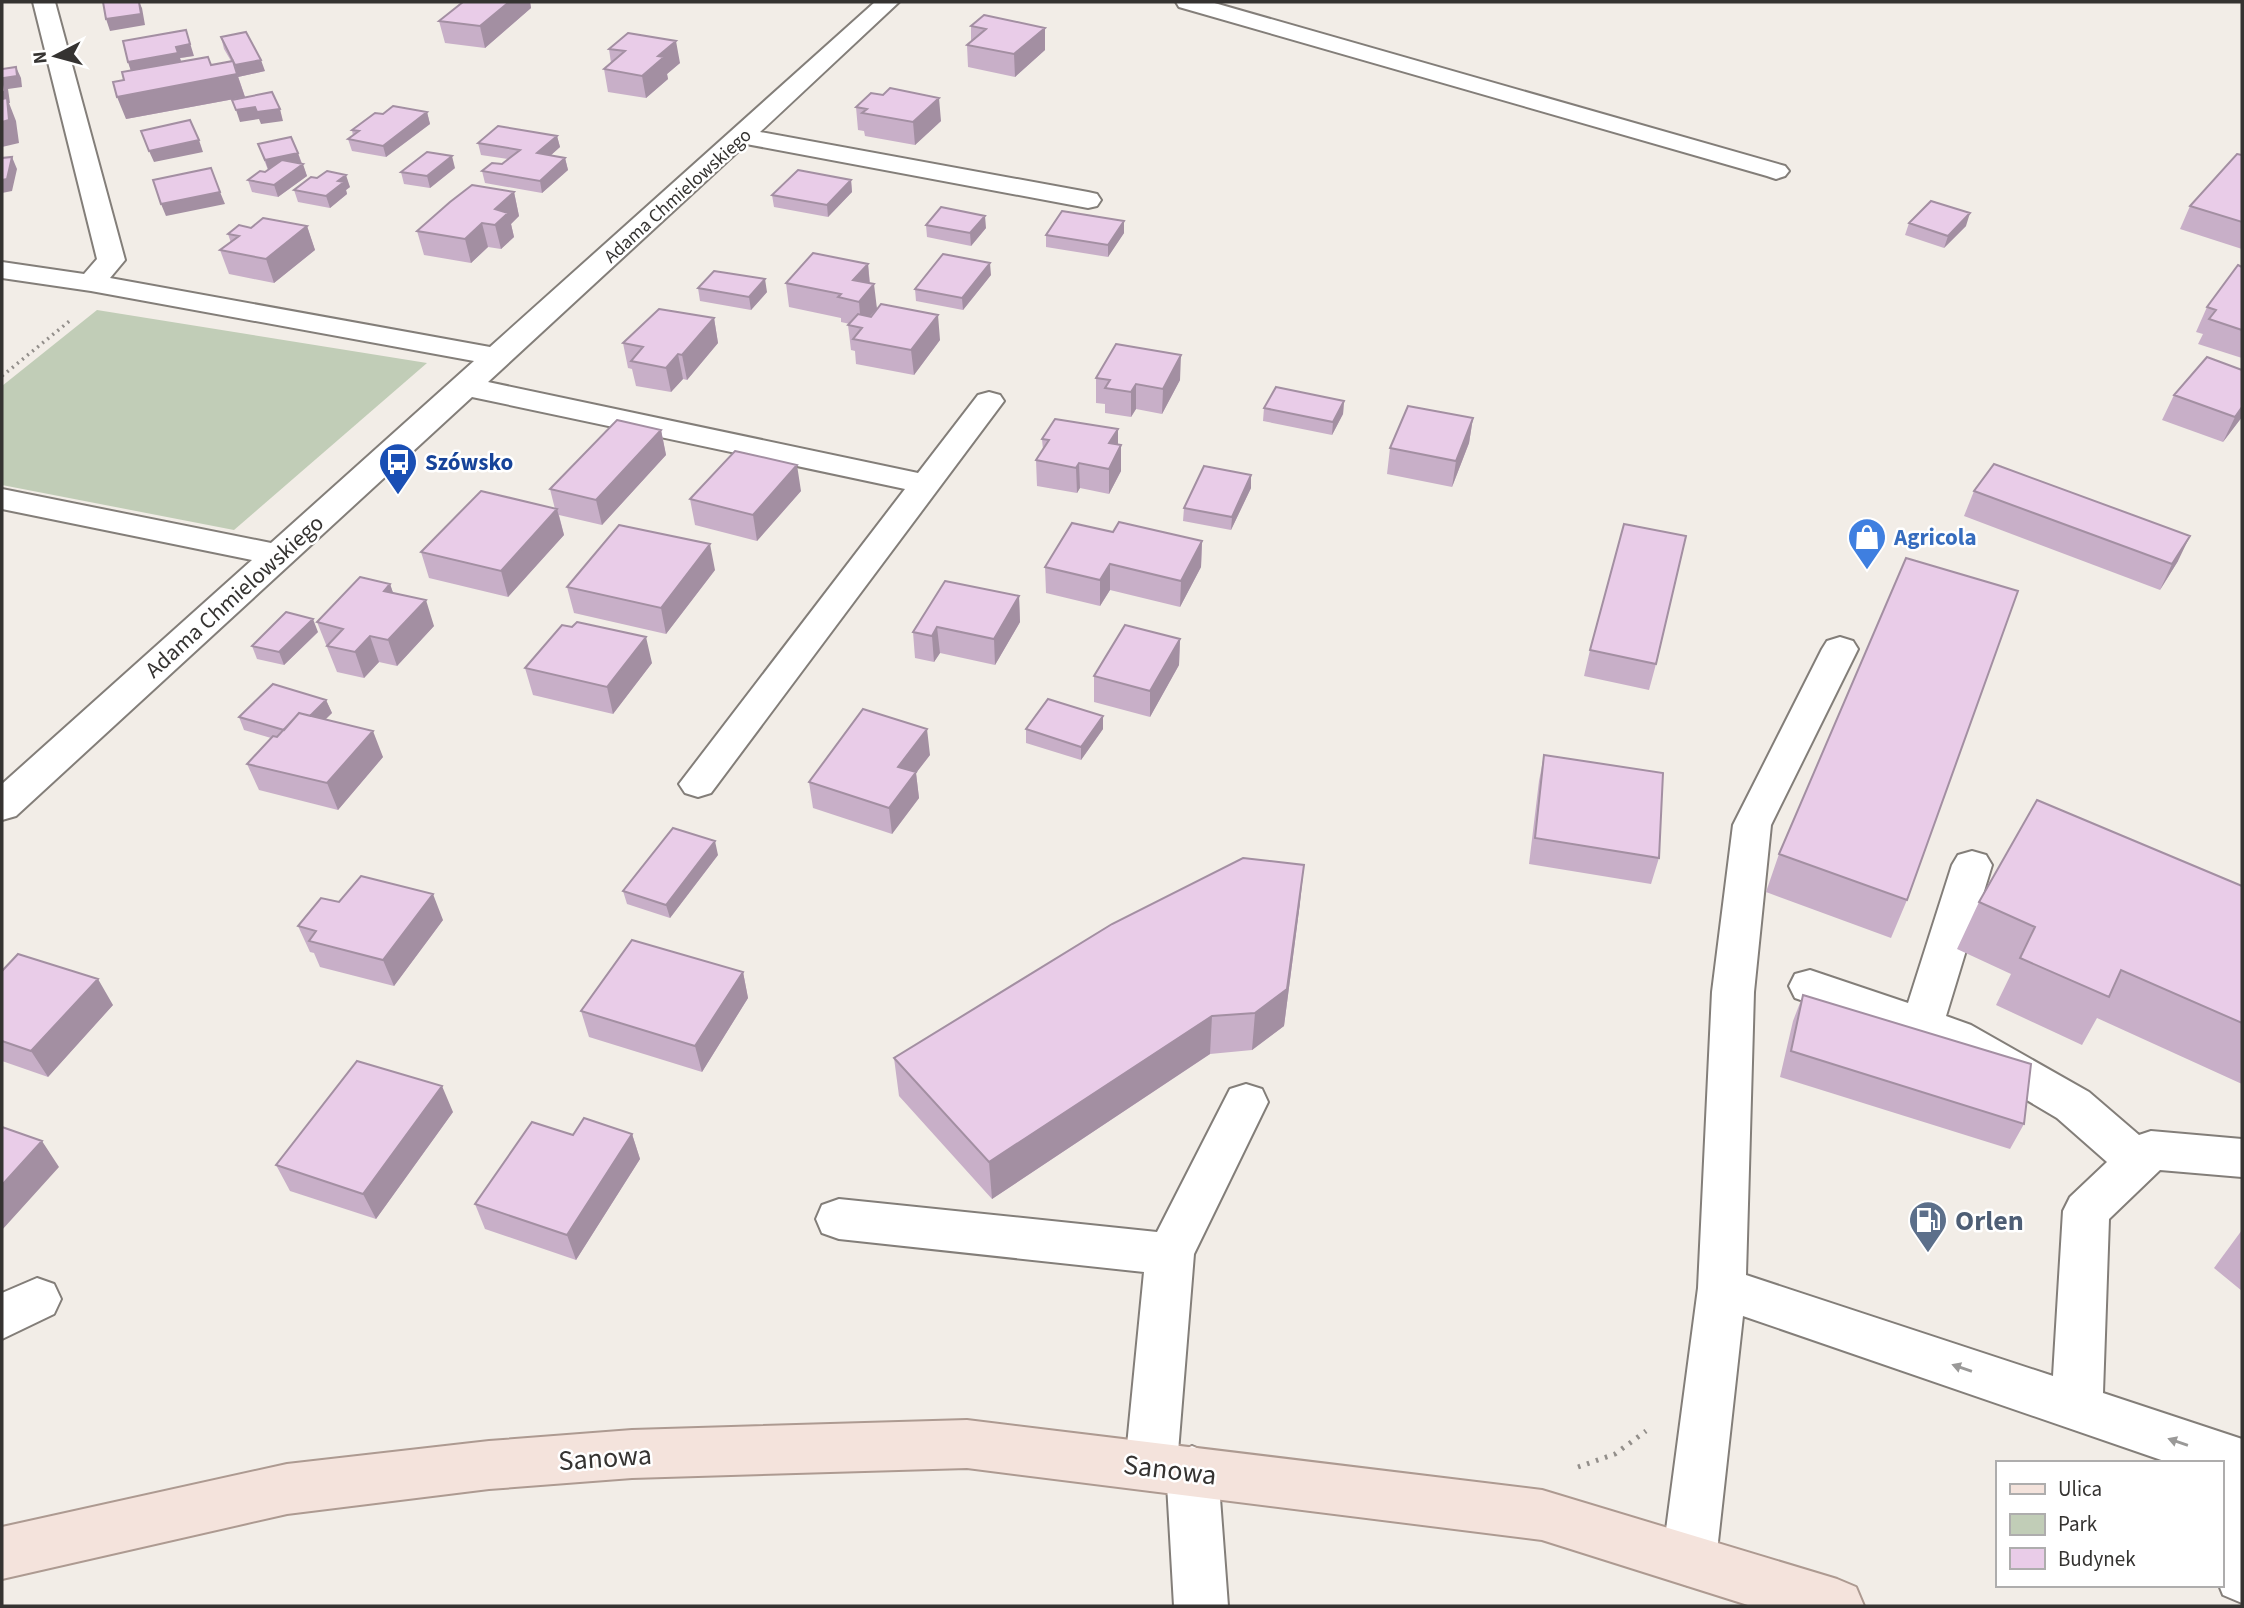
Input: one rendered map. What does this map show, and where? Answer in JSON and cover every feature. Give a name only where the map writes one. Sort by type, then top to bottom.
[{"type":"main road","name":"Sanowa","points":[[2,1553],[287,1489],[489,1465],[632,1454],[967,1444],[1542,1515],[1837,1606]]},
{"type":"street","points":[[44,2],[111,260],[101,285]]},
{"type":"street","name":"Adama Chmielowskiego","points":[[2,806],[888,2]]},
{"type":"street","points":[[1186,2],[1776,171]]},
{"type":"street","points":[[742,136],[1088,200]]},
{"type":"street","points":[[2,271],[101,285],[498,357]]},
{"type":"street","points":[[465,386],[926,484]]},
{"type":"street","points":[[698,784],[989,401]]},
{"type":"street","points":[[2,499],[279,555]]},
{"type":"street","points":[[1689,1560],[1722,1288],[1733,992],[1752,825],[1840,649]]},
{"type":"street","points":[[1922,1025],[1972,864]]},
{"type":"street","points":[[1810,986],[1956,1037],[2073,1105],[2138,1162]]},
{"type":"street","points":[[1201,1606],[1172,1469],[1170,1254],[1246,1102]]},
{"type":"street","points":[[2077,1407],[2086,1211],[2151,1150],[2242,1158]]},
{"type":"street","points":[[839,1219],[1170,1254]]},
{"type":"street","points":[[1722,1288],[2077,1407],[2226,1462],[2242,1576]]},
{"type":"path","points":[[2,376],[101,285]]},
{"type":"path","points":[[1567,1470],[1604,1461],[1636,1441],[1655,1422]]},
{"type":"green space","points":[[97,310],[427,363],[234,530],[2,485],[2,386]]},
{"type":"building","points":[[103,2],[139,2],[141,14],[106,19]]},
{"type":"building","points":[[463,2],[509,2],[480,26],[439,21]]},
{"type":"building","points":[[984,15],[1045,28],[1014,54],[967,45],[986,29],[971,26]]},
{"type":"building","points":[[186,30],[190,44],[176,47],[178,53],[128,62],[123,41]]},
{"type":"building","points":[[246,32],[261,60],[235,65],[221,37]]},
{"type":"building","points":[[628,33],[676,41],[658,56],[664,57],[642,76],[604,69],[625,51],[609,49]]},
{"type":"building","points":[[208,57],[211,65],[233,61],[237,74],[117,97],[113,82],[124,80],[122,72]]},
{"type":"building","points":[[16,67],[17,76],[3,78],[5,91],[2,92],[2,69]]},
{"type":"building","points":[[890,88],[939,98],[913,122],[862,113],[867,109],[856,107],[871,93],[883,95]]},
{"type":"building","points":[[272,92],[280,109],[257,112],[255,107],[236,110],[232,100]]},
{"type":"building","points":[[7,98],[9,120],[2,122],[2,99]]},
{"type":"building","points":[[393,106],[427,112],[383,146],[348,139],[359,131],[352,130],[375,113],[383,114]]},
{"type":"building","points":[[190,120],[199,140],[149,151],[141,131]]},
{"type":"building","points":[[498,126],[557,136],[537,153],[565,158],[540,181],[482,171],[492,163],[502,164],[520,150],[478,143]]},
{"type":"building","points":[[291,137],[298,153],[265,160],[258,144]]},
{"type":"building","points":[[427,152],[452,156],[427,176],[401,172]]},
{"type":"building","points":[[2237,154],[2242,155],[2242,222],[2190,206]]},
{"type":"building","points":[[12,157],[7,179],[2,180],[2,158]]},
{"type":"building","points":[[282,160],[303,164],[274,185],[248,180],[260,171],[265,172]]},
{"type":"building","points":[[211,168],[220,192],[161,204],[153,180]]},
{"type":"building","points":[[798,170],[851,180],[827,205],[772,195]]},
{"type":"building","points":[[327,171],[346,175],[338,181],[344,182],[326,196],[294,190],[311,177],[317,178]]},
{"type":"building","points":[[472,185],[514,192],[495,209],[508,213],[495,225],[482,223],[465,239],[417,231],[450,202]]},
{"type":"building","points":[[1931,201],[1970,213],[1948,236],[1909,223]]},
{"type":"building","points":[[941,207],[985,216],[970,233],[926,225]]},
{"type":"building","points":[[1062,211],[1124,221],[1108,245],[1046,235]]},
{"type":"building","points":[[263,218],[307,226],[266,259],[220,250],[239,236],[228,234],[239,225],[251,228]]},
{"type":"building","points":[[813,253],[868,264],[853,280],[874,284],[859,302],[838,297],[841,294],[786,283]]},
{"type":"building","points":[[943,254],[990,263],[962,298],[915,289]]},
{"type":"building","points":[[2238,265],[2242,267],[2242,330],[2209,319],[2216,310],[2207,307]]},
{"type":"building","points":[[714,271],[765,279],[749,297],[698,288]]},
{"type":"building","points":[[881,304],[938,315],[911,350],[853,339],[862,328],[848,325],[858,314],[871,317]]},
{"type":"building","points":[[659,309],[714,318],[682,355],[678,354],[666,368],[631,361],[643,347],[623,343]]},
{"type":"building","points":[[1116,344],[1181,355],[1163,389],[1136,384],[1131,392],[1105,388],[1110,380],[1096,378]]},
{"type":"building","points":[[2207,357],[2242,370],[2242,407],[2235,417],[2174,395]]},
{"type":"building","points":[[1276,387],[1344,401],[1333,422],[1264,408]]},
{"type":"building","points":[[1408,406],[1473,418],[1456,461],[1390,448]]},
{"type":"building","points":[[1055,419],[1118,429],[1109,443],[1121,445],[1109,469],[1079,463],[1076,468],[1036,460],[1049,440],[1042,439]]},
{"type":"building","points":[[617,420],[661,430],[596,500],[550,489]]},
{"type":"building","points":[[735,451],[797,465],[753,515],[690,499]]},
{"type":"building","points":[[1994,464],[2190,536],[2172,564],[1974,491]]},
{"type":"building","points":[[1204,466],[1251,475],[1232,517],[1184,508]]},
{"type":"building","points":[[481,491],[557,509],[501,571],[421,552]]},
{"type":"building","points":[[1119,522],[1202,541],[1181,581],[1110,564],[1100,580],[1045,567],[1072,523],[1113,532]]},
{"type":"building","points":[[1624,524],[1686,536],[1656,664],[1590,650]]},
{"type":"building","points":[[619,525],[710,544],[661,608],[567,587]]},
{"type":"building","points":[[1906,558],[2018,591],[1907,900],[1779,854]]},
{"type":"building","points":[[360,577],[390,584],[384,591],[426,600],[388,640],[370,636],[355,652],[327,646],[343,629],[317,622]]},
{"type":"building","points":[[945,581],[1019,596],[994,639],[937,627],[932,636],[913,632]]},
{"type":"building","points":[[286,612],[313,619],[279,652],[252,646]]},
{"type":"building","points":[[577,622],[646,637],[607,687],[525,668],[562,625],[572,627]]},
{"type":"building","points":[[1125,625],[1180,639],[1150,691],[1094,676]]},
{"type":"building","points":[[273,684],[326,700],[310,716],[299,713],[284,730],[239,717]]},
{"type":"building","points":[[1048,699],[1103,716],[1081,747],[1026,729]]},
{"type":"building","points":[[863,709],[927,729],[898,767],[916,772],[889,808],[809,782]]},
{"type":"building","points":[[299,713],[373,731],[327,783],[247,764]]},
{"type":"building","points":[[1544,755],[1663,773],[1659,858],[1535,838]]},
{"type":"building","points":[[2037,800],[2242,886],[2242,1023],[2121,970],[2109,997],[2020,958],[2035,927],[1979,902]]},
{"type":"building","points":[[673,828],[715,841],[666,905],[623,891]]},
{"type":"building","points":[[1243,858],[1304,865],[1287,989],[1255,1013],[1212,1016],[989,1162],[894,1058],[1112,924]]},
{"type":"building","points":[[361,876],[433,894],[383,960],[309,941],[316,931],[298,926],[321,898],[339,902]]},
{"type":"building","points":[[632,940],[743,972],[695,1046],[581,1011]]},
{"type":"building","points":[[18,954],[98,979],[31,1051],[2,1041],[2,971]]},
{"type":"building","points":[[1803,995],[2031,1064],[2024,1124],[1791,1051]]},
{"type":"building","points":[[357,1061],[442,1086],[363,1194],[276,1165]]},
{"type":"building","points":[[584,1118],[632,1134],[567,1235],[475,1204],[532,1122],[573,1135]]},
{"type":"building","points":[[2,1127],[42,1141],[2,1185]]},
{"type":"place","name":"Szówsko","points":[[398,496]]},
{"type":"place","name":"Agricola","points":[[1867,571]]},
{"type":"place","name":"Orlen","points":[[1928,1254]]}]
